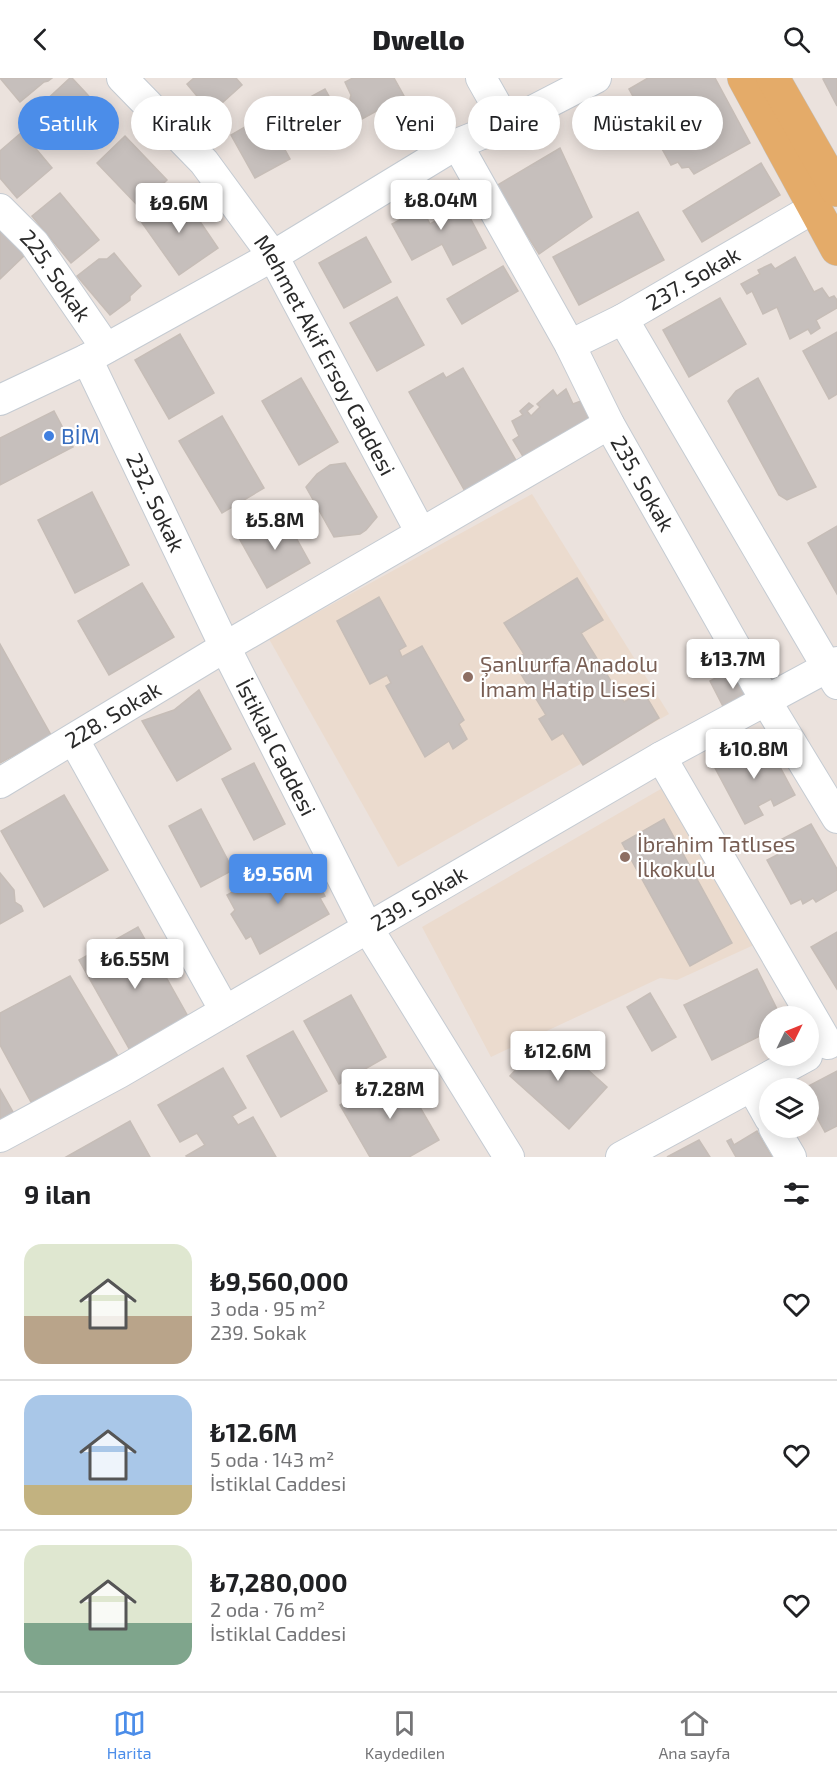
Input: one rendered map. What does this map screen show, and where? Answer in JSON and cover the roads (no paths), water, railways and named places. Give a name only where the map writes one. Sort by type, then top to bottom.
[{"type":"main road","points":[[744,78],[831,192]]},
{"type":"main road","points":[[773,78],[831,192],[837,249]]},
{"type":"street","name":"Mehmet Akif Ersoy Caddesi","points":[[122,78],[204,162],[273,256],[422,533]]},
{"type":"street","points":[[481,78],[491,96]]},
{"type":"street","points":[[560,97],[596,78]]},
{"type":"street","points":[[456,144],[468,139]]},
{"type":"street","name":"235. Sokak","points":[[456,144],[570,345],[609,424],[766,701],[837,818]]},
{"type":"street","points":[[0,400],[96,353],[273,256],[446,150]]},
{"type":"street","name":"237. Sokak","points":[[570,345],[623,319],[831,192]]},
{"type":"street","name":"225. Sokak","points":[[0,209],[34,243],[96,353]]},
{"type":"street","points":[[623,319],[834,672]]},
{"type":"street","name":"232. Sokak","points":[[96,353],[225,647]]},
{"type":"street","name":"228. Sokak","points":[[0,783],[225,647],[609,424]]},
{"type":"street","name":"İstiklal Caddesi","points":[[225,647],[367,927],[509,1157]]},
{"type":"street","name":"239. Sokak","points":[[0,1137],[119,1073],[661,757],[766,701],[834,672]]},
{"type":"street","points":[[74,740],[225,1011]]},
{"type":"street","points":[[621,1157],[820,1049],[661,757]]},
{"type":"street","points":[[752,1087],[759,1099]]},
{"type":"street","points":[[780,1138],[791,1157]]},
{"type":"place","name":"BİM","points":[[49,436]]},
{"type":"place","name":"Şanlıurfa Anadolu İmam Hatip Lisesi","points":[[468,677]]},
{"type":"place","name":"İbrahim Tatlıses İlkokulu","points":[[625,857]]}]
